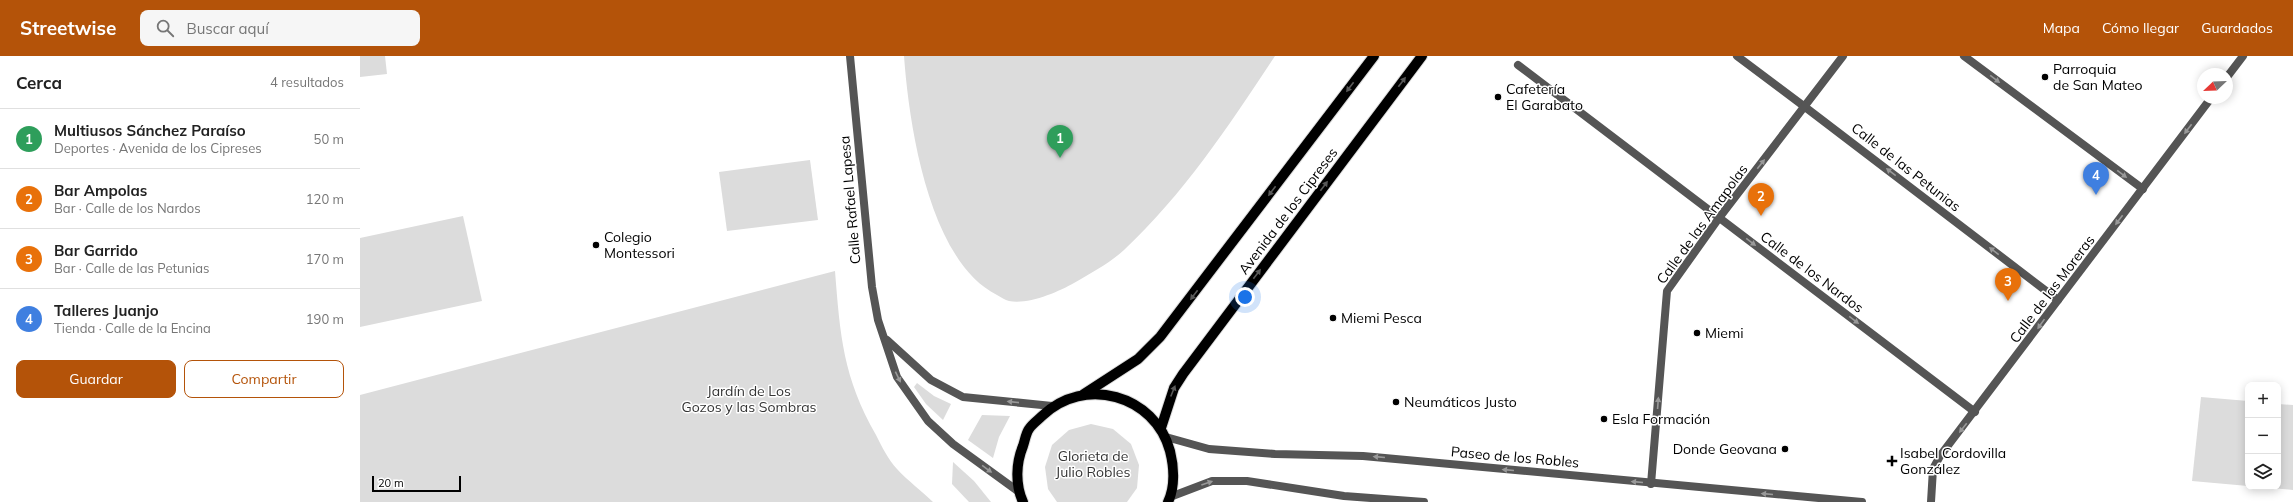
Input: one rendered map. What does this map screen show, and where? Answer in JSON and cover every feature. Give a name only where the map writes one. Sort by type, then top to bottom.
[{"type":"main road","name":"Avenida de los Cipreses","points":[[1084,394],[1138,359],[1160,337],[1374,56]]},
{"type":"main road","name":"Avenida de los Cipreses","points":[[1161,428],[1174,388],[1183,374],[1422,56]]},
{"type":"main road","points":[[1023,502],[1018,492],[1018,459],[1029,429],[1052,406],[1068,398],[1084,394],[1106,394],[1128,400],[1146,412],[1161,428],[1166,438],[1174,467],[1169,500]]},
{"type":"street","name":"Calle Rafael Lapesa","points":[[850,56],[872,287],[878,320],[886,340],[897,377],[928,421],[953,444],[1018,492]]},
{"type":"street","name":"Calle de las Petunias","points":[[1737,56],[2058,300]]},
{"type":"street","name":"Calle de las Amapolas","points":[[1651,484],[1667,290],[1719,218],[1843,56]]},
{"type":"street","points":[[1964,56],[2143,189]]},
{"type":"street","points":[[2233,69],[2242,56]]},
{"type":"street","name":"Calle de los Nardos","points":[[1518,65],[1975,412]]},
{"type":"street","name":"Calle de las Moreras","points":[[1931,502],[1933,470],[1940,456],[1975,412],[2207,104]]},
{"type":"street","name":"Calle Rafael Lapesa","points":[[886,340],[931,380],[963,397],[1052,406]]},
{"type":"street","name":"Paseo de los Robles","points":[[1166,438],[1209,449],[1275,454],[1363,456],[1651,484],[1862,502]]},
{"type":"street","points":[[1169,500],[1212,481],[1247,480],[1345,499],[1424,502]]},
{"type":"green space","points":[[360,56],[385,56],[387,74],[360,77]]},
{"type":"green space","points":[[904,56],[1275,56],[1205,158],[1167,206],[1119,255],[1094,272],[1067,287],[1043,297],[1017,302],[1009,301],[997,295],[974,278],[954,253],[939,223],[927,189],[918,153],[911,118]]},
{"type":"green space","points":[[810,160],[818,220],[727,231],[719,172]]},
{"type":"green space","points":[[463,216],[482,301],[360,327],[360,238]]},
{"type":"green space","name":"Jardín de Los Gozos y las Sombras","points":[[835,271],[841,336],[856,394],[865,414],[891,461],[901,473],[933,502],[360,502],[360,395]]},
{"type":"green space","points":[[917,383],[934,396],[951,404],[943,420],[926,404],[914,387]]},
{"type":"green space","points":[[2201,397],[2245,401],[2245,486],[2192,481]]},
{"type":"green space","points":[[2281,404],[2293,405],[2293,490],[2281,489]]},
{"type":"green space","points":[[982,415],[1010,416],[999,437],[993,458],[968,440]]},
{"type":"green space","name":"Glorieta de Julio Robles","points":[[1091,424],[1113,429],[1131,444],[1139,465],[1137,488],[1127,502],[1057,502],[1048,489],[1045,467],[1052,445],[1069,430]]},
{"type":"green space","points":[[953,462],[974,481],[991,502],[969,502],[952,484]]},
{"type":"place","name":"Parroquia de San Mateo","points":[[2045,77]]},
{"type":"place","name":"Cafetería El Garabato","points":[[1498,97]]},
{"type":"place","name":"Multiusos Sánchez Paraíso","points":[[1060,158]]},
{"type":"place","name":"Talleres Juanjo","points":[[2096,195]]},
{"type":"place","name":"Bar Ampolas","points":[[1761,216]]},
{"type":"place","name":"Colegio Montessori","points":[[596,245]]},
{"type":"place","name":"Bar Garrido","points":[[2008,301]]},
{"type":"place","name":"Miemi Pesca","points":[[1333,318]]},
{"type":"place","name":"Miemi","points":[[1697,333]]},
{"type":"place","name":"Neumáticos Justo","points":[[1396,402]]},
{"type":"place","name":"Esla Formación","points":[[1604,419]]},
{"type":"place","name":"Donde Geovana","points":[[1785,449]]},
{"type":"place","name":"Isabel Cordovilla González","points":[[1892,461]]}]
